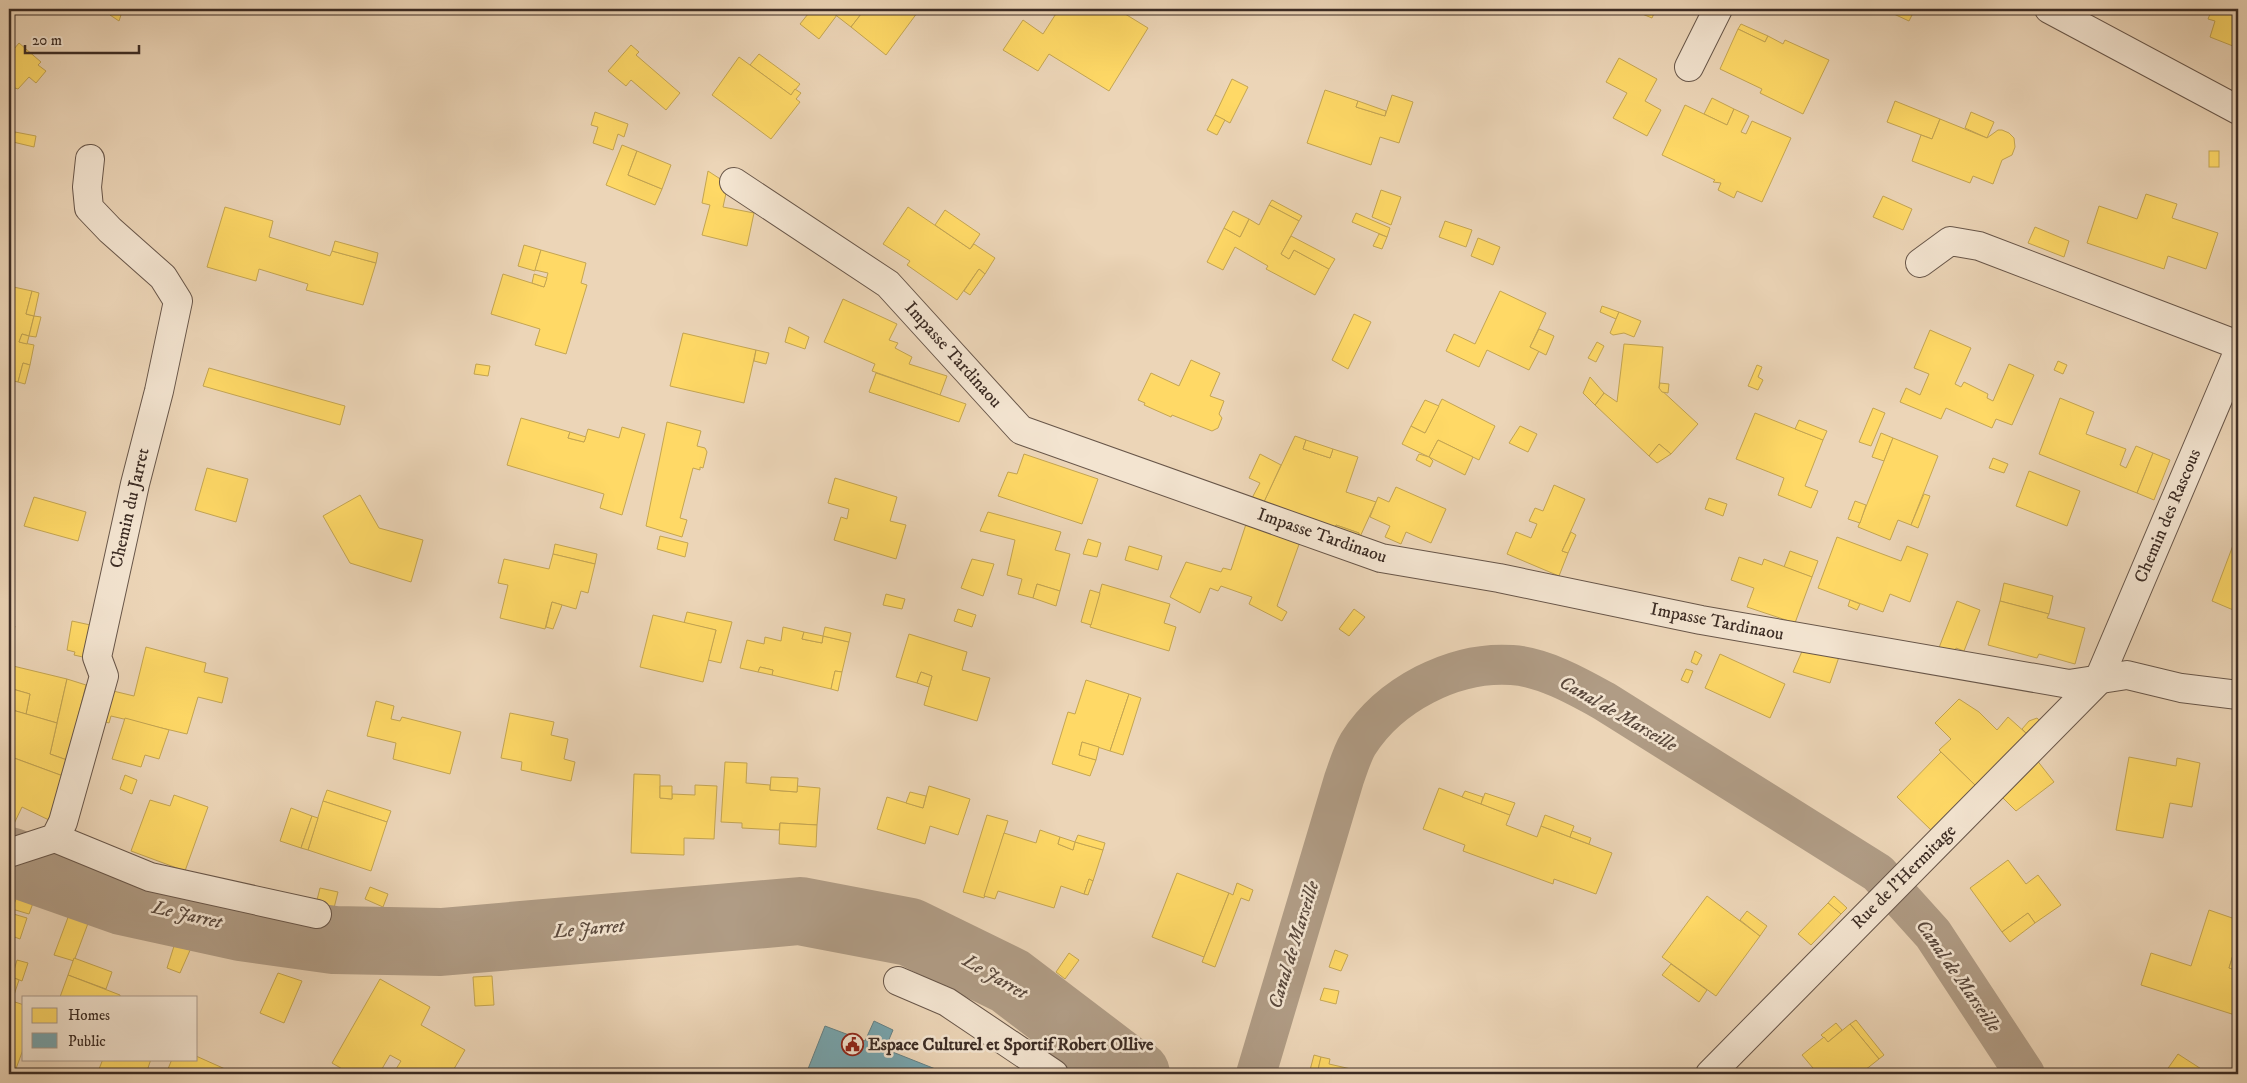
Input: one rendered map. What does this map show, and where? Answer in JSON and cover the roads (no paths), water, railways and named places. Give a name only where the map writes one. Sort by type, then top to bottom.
[{"type":"street","points":[[1689,66],[1718,9]]},
{"type":"street","points":[[2049,9],[2238,110]]},
{"type":"street","name":"Chemin du Jarret","points":[[55,838],[63,822],[104,676],[97,657],[178,301],[163,277],[110,230],[89,208],[87,187],[90,160]]},
{"type":"street","name":"Impasse Tardinaou","points":[[734,182],[888,284],[1021,430],[1381,558],[1499,578],[1701,620],[2069,684],[2127,675],[2181,688],[2238,695]]},
{"type":"street","points":[[1920,263],[1950,241],[1979,246],[2238,345]]},
{"type":"street","name":"Chemin des Rascous","points":[[2098,681],[2238,352]]},
{"type":"street","name":"Rue de l'Hermitage","points":[[1717,1072],[1876,904],[1907,875],[2098,681]]},
{"type":"street","points":[[13,851],[55,838],[150,877],[317,914]]},
{"type":"street","points":[[898,981],[947,1002],[1054,1074]]},
{"type":"waterway","name":"Canal de Marseille","points":[[1256,1074],[1344,779],[1358,744],[1371,726],[1405,696],[1446,675],[1490,665],[1512,665],[1536,669],[1604,701],[1878,873],[1933,934],[2025,1074]]},
{"type":"waterway","name":"Le Jarret","points":[[9,861],[122,901],[241,927],[334,940],[441,942],[800,911],[910,932],[1010,981],[1127,1070],[1136,1074]]},
{"type":"place","name":"Espace Culturel et Sportif Robert Ollive","points":[[852,1045]]}]
